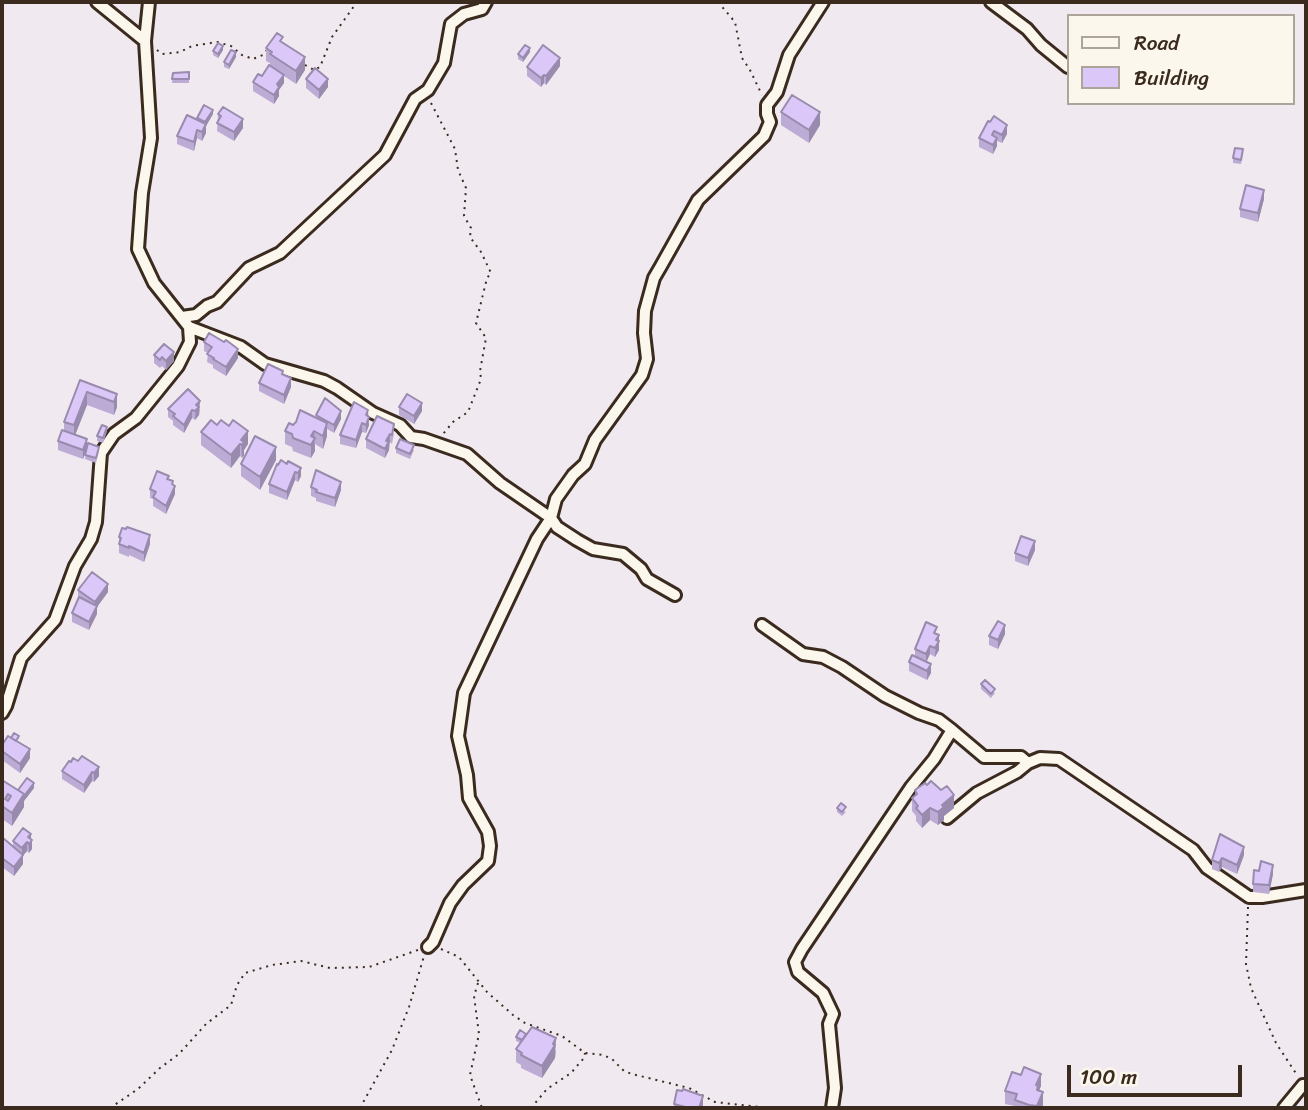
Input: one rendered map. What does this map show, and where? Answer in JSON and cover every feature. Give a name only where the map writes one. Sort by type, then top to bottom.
[{"type":"street","points":[[97,2],[145,41]]},
{"type":"street","points":[[2,713],[20,658],[55,620],[75,566],[91,539],[96,522],[101,453],[114,434],[135,418],[178,366],[190,342],[189,327],[154,283],[138,249],[150,138],[145,41],[149,2]]},
{"type":"street","points":[[182,317],[196,315],[217,302],[249,268],[280,253],[340,198],[369,167],[385,155],[415,99],[428,90],[444,63],[451,24],[464,14],[482,9],[486,2]]},
{"type":"street","points":[[427,948],[433,942],[450,903],[463,885],[488,861],[488,832],[469,799],[467,775],[458,736],[464,693],[537,539],[551,518],[556,499],[573,475],[585,464],[595,440],[617,408],[637,386],[647,359],[645,311],[661,265],[698,200],[764,136],[770,122],[766,114],[767,105],[777,92],[789,55],[823,2]]},
{"type":"street","points":[[991,2],[1027,29],[1041,45],[1066,65]]},
{"type":"street","points":[[189,327],[241,347],[265,364],[324,382],[373,412],[390,419],[411,437],[467,454],[500,482],[551,518],[557,527],[593,549],[623,554],[632,560],[647,579],[674,595]]},
{"type":"street","points":[[762,625],[803,654],[823,657],[885,696],[939,720],[984,757],[1021,757],[1028,763]]},
{"type":"street","points":[[831,1108],[835,1088],[829,1024],[833,1014],[823,993],[798,972],[794,962],[952,730]]},
{"type":"street","points":[[947,818],[977,793],[1017,772],[1028,763],[1040,758],[1059,759],[1193,850],[1208,868],[1249,897],[1306,890]]},
{"type":"street","points":[[1284,1108],[1303,1085]]},
{"type":"path","points":[[300,61],[310,69],[320,66],[332,37],[357,2]]},
{"type":"path","points":[[718,2],[735,22],[742,58],[767,105]]},
{"type":"path","points":[[145,41],[162,54],[217,42],[231,46],[242,55],[253,59],[263,55],[268,49]]},
{"type":"path","points":[[428,90],[435,112],[455,149],[458,170],[466,188],[464,216],[471,228],[470,237],[491,273],[476,323],[486,338],[481,379],[468,412],[453,422],[436,443]]},
{"type":"path","points":[[1249,897],[1246,964],[1251,988],[1276,1043],[1303,1085]]},
{"type":"path","points":[[360,1108],[392,1050],[409,1007],[427,948]]},
{"type":"path","points":[[110,1108],[138,1089],[179,1054],[206,1024],[231,1005],[237,985],[245,973],[272,965],[301,961],[330,968],[369,967],[427,948],[437,948],[459,957],[478,982],[513,1015],[562,1037],[584,1053],[612,1059],[624,1071],[689,1088],[715,1102],[760,1107],[831,1108]]},
{"type":"path","points":[[478,982],[474,996],[479,1034],[470,1074],[482,1108]]},
{"type":"path","points":[[531,1108],[547,1089],[571,1073],[584,1058],[584,1053]]},
{"type":"building","points":[[277,33],[283,37],[280,41],[305,57],[296,71],[270,54],[272,52],[266,48]]},
{"type":"building","points":[[218,43],[223,46],[218,54],[213,51]]},
{"type":"building","points":[[525,45],[530,48],[523,58],[518,54]]},
{"type":"building","points":[[543,45],[560,58],[546,76],[541,78],[527,67]]},
{"type":"building","points":[[231,50],[236,52],[229,65],[224,62]]},
{"type":"building","points":[[269,65],[284,75],[277,84],[279,87],[274,95],[253,82],[258,74],[262,76]]},
{"type":"building","points":[[315,68],[328,79],[319,90],[306,79]]},
{"type":"building","points":[[189,72],[189,79],[172,79],[173,73]]},
{"type":"building","points":[[792,95],[820,112],[809,130],[781,112]]},
{"type":"building","points":[[204,105],[213,110],[205,122],[197,118]]},
{"type":"building","points":[[223,107],[243,119],[234,132],[217,123],[221,116],[218,114]]},
{"type":"building","points":[[187,115],[206,124],[202,132],[197,130],[194,142],[177,136]]},
{"type":"building","points":[[994,116],[1007,125],[1002,135],[994,131],[992,135],[997,138],[993,145],[979,138],[988,121]]},
{"type":"building","points":[[1235,148],[1243,149],[1241,160],[1233,158]]},
{"type":"building","points":[[1246,185],[1264,190],[1258,213],[1240,209]]},
{"type":"building","points":[[209,333],[238,349],[226,367],[207,354],[212,347],[204,342]]},
{"type":"building","points":[[164,344],[174,352],[166,361],[154,355]]},
{"type":"building","points":[[268,364],[291,378],[284,395],[259,383]]},
{"type":"building","points":[[80,380],[117,394],[114,402],[87,392],[74,425],[64,422]]},
{"type":"building","points":[[188,389],[200,401],[196,405],[199,407],[195,411],[192,410],[184,425],[168,409]]},
{"type":"building","points":[[407,394],[422,403],[414,416],[399,407]]},
{"type":"building","points":[[325,398],[341,411],[334,425],[316,415]]},
{"type":"building","points":[[354,402],[368,410],[366,415],[369,417],[366,425],[362,423],[356,440],[340,435]]},
{"type":"building","points":[[300,410],[327,423],[323,436],[314,431],[311,436],[315,438],[311,445],[293,438],[292,434],[285,431],[289,423],[293,425],[296,422]]},
{"type":"building","points":[[377,416],[394,424],[385,449],[366,439]]},
{"type":"building","points":[[211,420],[217,425],[221,420],[229,426],[233,420],[248,431],[241,440],[244,442],[242,445],[231,455],[201,432]]},
{"type":"building","points":[[102,425],[107,427],[103,438],[97,436]]},
{"type":"building","points":[[62,430],[87,439],[83,450],[58,441]]},
{"type":"building","points":[[255,436],[276,447],[260,477],[241,464]]},
{"type":"building","points":[[400,439],[414,445],[410,454],[396,448]]},
{"type":"building","points":[[88,443],[99,447],[96,458],[85,455]]},
{"type":"building","points":[[281,460],[301,468],[298,473],[295,472],[287,492],[269,484]]},
{"type":"building","points":[[316,470],[341,482],[335,498],[316,492],[317,490],[311,487]]},
{"type":"building","points":[[157,471],[169,476],[167,479],[173,481],[175,486],[166,506],[153,497],[156,492],[150,489]]},
{"type":"building","points":[[127,527],[150,535],[144,553],[119,544],[122,528]]},
{"type":"building","points":[[1021,536],[1035,541],[1028,558],[1015,553]]},
{"type":"building","points":[[92,572],[108,584],[95,602],[78,590]]},
{"type":"building","points":[[79,597],[97,606],[89,622],[72,613]]},
{"type":"building","points":[[998,621],[1005,625],[998,640],[989,636]]},
{"type":"building","points":[[926,622],[937,627],[934,633],[939,635],[936,640],[939,641],[935,648],[930,646],[926,654],[915,649]]},
{"type":"building","points":[[912,655],[931,664],[927,671],[909,662]]},
{"type":"building","points":[[985,680],[995,689],[991,694],[981,684]]},
{"type":"building","points":[[14,733],[19,736],[16,741],[11,738]]},
{"type":"building","points":[[8,736],[30,749],[20,764],[2,751],[2,745]]},
{"type":"building","points":[[82,756],[99,767],[92,772],[84,785],[62,771],[73,758],[78,761]]},
{"type":"building","points":[[27,778],[34,783],[24,796],[18,790]]},
{"type":"building","points":[[2,780],[24,794],[12,813],[2,806]]},
{"type":"building","points":[[931,781],[941,790],[947,786],[954,795],[938,812],[930,808],[922,815],[912,798],[917,794],[915,790]]},
{"type":"building","points":[[841,803],[846,807],[842,812],[837,808]]},
{"type":"building","points":[[23,828],[31,834],[28,837],[32,840],[22,848],[13,841]]},
{"type":"building","points":[[1220,834],[1244,847],[1237,865],[1222,858],[1219,863],[1212,860]]},
{"type":"building","points":[[3,838],[23,855],[14,867],[2,858]]},
{"type":"building","points":[[1261,861],[1273,865],[1269,885],[1253,884],[1254,870],[1259,871]]},
{"type":"building","points":[[532,1027],[556,1038],[553,1044],[555,1045],[542,1066],[521,1055],[516,1049]]},
{"type":"building","points":[[520,1030],[526,1034],[522,1040],[516,1037]]},
{"type":"building","points":[[1024,1067],[1041,1074],[1036,1085],[1037,1090],[1043,1092],[1037,1106],[1015,1100],[1017,1094],[1005,1091],[1012,1072],[1021,1075]]},
{"type":"building","points":[[683,1089],[703,1096],[699,1108],[674,1104],[677,1090]]}]
